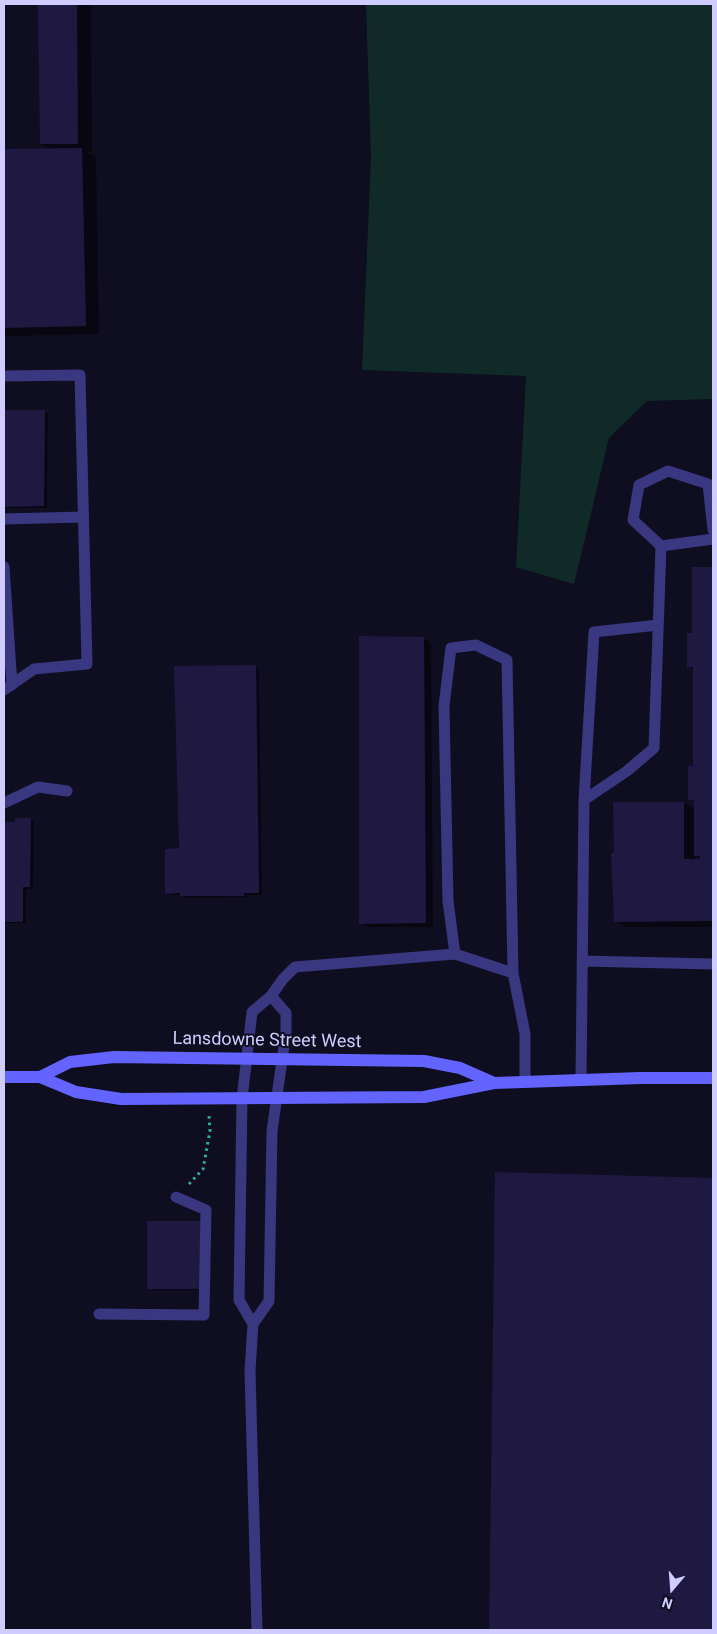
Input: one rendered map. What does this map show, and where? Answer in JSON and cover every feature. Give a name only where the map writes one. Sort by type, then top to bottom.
[{"type":"main road","name":"Lansdowne Street West","points":[[40,1077],[70,1062],[114,1056],[424,1061],[460,1068],[494,1083]]},
{"type":"main road","name":"Lansdowne Street West","points":[[4,1077],[40,1077],[76,1092],[121,1099],[424,1097],[494,1083],[713,1078]]},
{"type":"lane","points":[[4,376],[80,375],[86,664],[34,669],[8,688]]},
{"type":"lane","points":[[584,800],[627,771],[654,748],[661,546],[633,520],[639,485],[668,471],[708,484],[713,530]]},
{"type":"lane","points":[[4,519],[83,517]]},
{"type":"lane","points":[[661,546],[713,539]]},
{"type":"lane","points":[[4,567],[8,688]]},
{"type":"lane","points":[[581,1080],[584,800],[594,632],[658,625]]},
{"type":"lane","points":[[455,954],[448,901],[444,706],[450,648],[476,645],[508,660],[514,973],[525,1034],[525,1081]]},
{"type":"lane","points":[[4,804],[38,787],[67,791]]},
{"type":"lane","points":[[253,1324],[239,1300],[242,1099],[252,1012],[271,996],[283,979],[295,967],[455,954],[514,973]]},
{"type":"lane","points":[[582,961],[713,964]]},
{"type":"lane","points":[[258,1630],[250,1371],[253,1324],[269,1301],[272,1131],[286,1032],[286,1013],[271,996]]},
{"type":"lane","points":[[99,1314],[204,1315],[206,1210],[176,1197]]},
{"type":"green space","points":[[366,4],[713,4],[713,399],[647,401],[609,438],[574,584],[516,567],[526,376],[362,370],[371,157]]},
{"type":"building","points":[[38,4],[77,4],[78,144],[40,144]]},
{"type":"building","points":[[82,148],[86,326],[4,328],[4,149]]},
{"type":"building","points":[[4,410],[45,410],[44,506],[4,507]]},
{"type":"building","points":[[692,567],[713,567],[713,921],[614,922],[611,853],[614,853],[613,802],[684,802],[684,859],[700,859],[700,856],[694,856],[694,800],[688,800],[688,766],[693,766],[693,667],[687,667],[687,633],[692,633]]},
{"type":"building","points":[[359,636],[424,637],[426,923],[359,924]]},
{"type":"building","points":[[256,665],[259,893],[244,893],[244,896],[180,896],[180,893],[165,894],[165,849],[179,848],[174,666]]},
{"type":"building","points":[[15,818],[31,818],[30,887],[23,887],[23,922],[4,922],[4,822],[15,822]]},
{"type":"building","points":[[495,1172],[713,1178],[713,1630],[489,1630]]},
{"type":"building","points":[[147,1221],[203,1221],[203,1289],[147,1289]]}]
